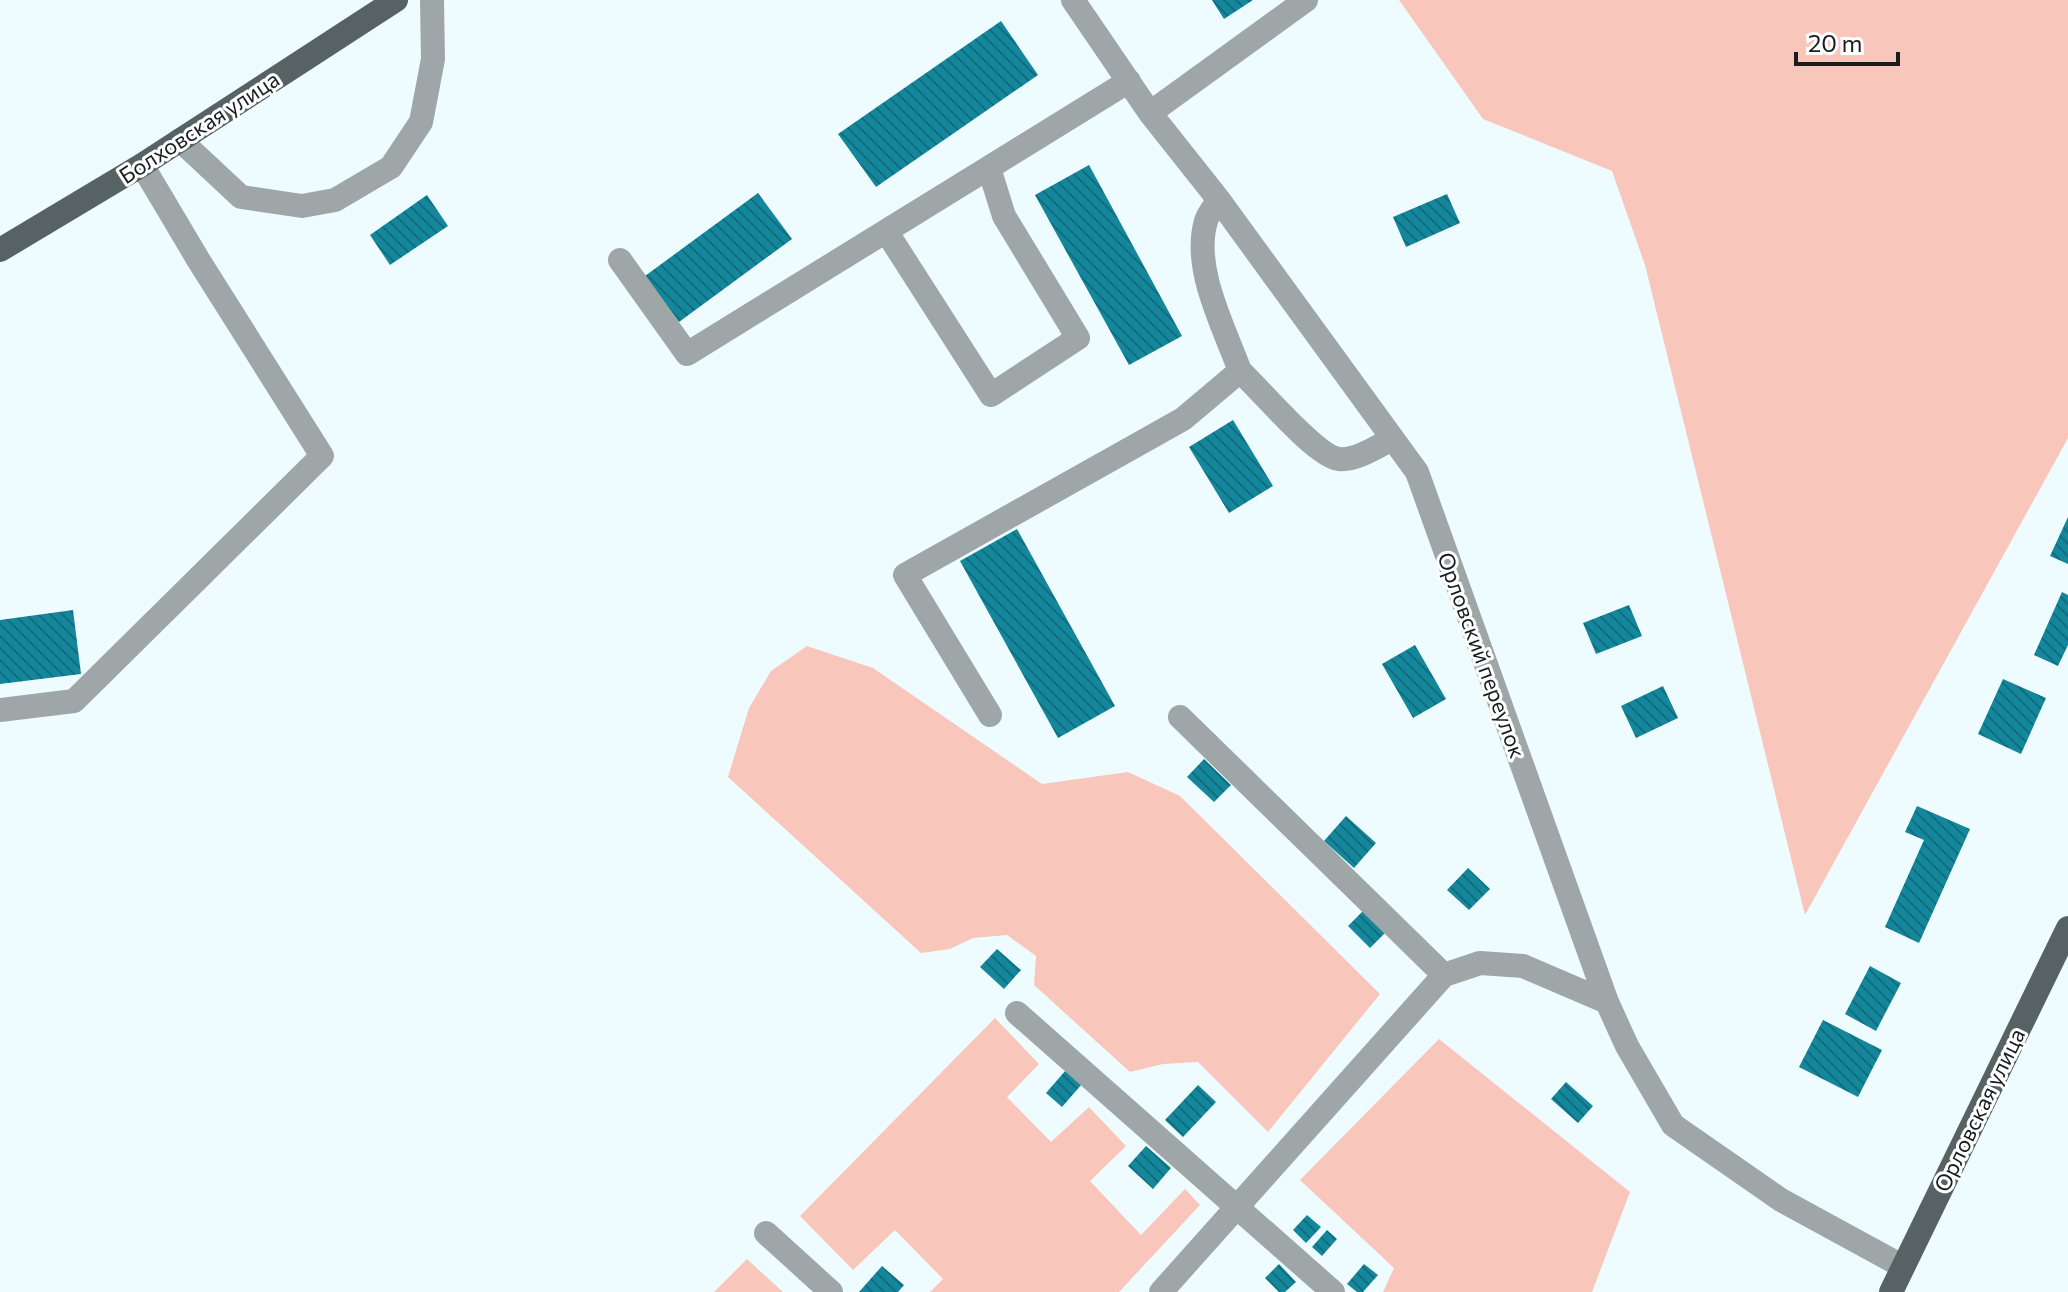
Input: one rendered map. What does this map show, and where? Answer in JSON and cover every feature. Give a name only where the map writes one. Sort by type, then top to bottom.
[{"type":"main road","name":"Болховская улица","points":[[0,250],[142,165],[396,0]]},
{"type":"main road","name":"Орловская улица","points":[[1891,1292],[2068,928]]},
{"type":"street","points":[[180,140],[241,197],[302,206],[335,200],[391,167],[421,122],[433,59],[432,0]]},
{"type":"street","name":"Орловский переулок","points":[[1073,0],[1150,113],[1219,200],[1417,472],[1607,1002],[1627,1046],[1673,1125],[1781,1200],[1902,1266]]},
{"type":"street","points":[[1150,113],[1306,0]]},
{"type":"street","points":[[620,260],[687,354],[1129,81]]},
{"type":"street","points":[[0,710],[74,701],[322,456],[142,165]]},
{"type":"street","points":[[886,231],[991,395],[1078,338],[1004,216],[989,168]]},
{"type":"street","points":[[1219,200],[1206,218],[1204,271],[1240,371],[1320,451],[1339,459],[1360,455],[1392,439]]},
{"type":"street","points":[[990,715],[905,575],[1183,419],[1240,371]]},
{"type":"street","points":[[1180,717],[1444,975]]},
{"type":"street","points":[[1161,1292],[1444,975],[1480,963],[1523,966],[1607,1002]]},
{"type":"street","points":[[1017,1013],[1333,1292]]},
{"type":"street","points":[[766,1233],[831,1292]]},
{"type":"shaded area","points":[[1399,0],[2068,0],[2068,438],[1805,915],[1645,265],[1612,171],[1483,119]]},
{"type":"shaded area","points":[[807,646],[873,668],[1042,784],[1128,772],[1180,796],[1380,994],[1268,1132],[1198,1062],[1163,1064],[1130,1072],[1034,985],[1036,956],[1007,935],[973,938],[950,949],[921,953],[728,777],[749,708],[771,671]]},
{"type":"shaded area","points":[[995,1018],[1039,1064],[1007,1097],[1051,1142],[1089,1107],[1126,1146],[1090,1181],[1141,1235],[1185,1189],[1200,1205],[1119,1292],[930,1292],[943,1279],[895,1230],[853,1270],[800,1216]]},
{"type":"shaded area","points":[[1439,1039],[1630,1192],[1592,1292],[1383,1292],[1394,1268],[1300,1180]]},
{"type":"shaded area","points":[[747,1259],[783,1292],[714,1292]]},
{"type":"building","points":[[1212,0],[1253,0],[1224,19]]},
{"type":"building","points":[[1001,21],[1038,75],[876,187],[838,134]]},
{"type":"building","points":[[1089,165],[1182,336],[1129,365],[1035,195]]},
{"type":"building","points":[[758,193],[792,239],[679,322],[645,276]]},
{"type":"building","points":[[1447,194],[1460,223],[1406,247],[1393,217]]},
{"type":"building","points":[[427,195],[448,226],[390,265],[370,235]]},
{"type":"building","points":[[1233,420],[1273,486],[1229,513],[1189,447]]},
{"type":"building","points":[[2068,517],[2068,564],[2050,556]]},
{"type":"building","points":[[1017,529],[1115,706],[1058,738],[960,561]]},
{"type":"building","points":[[2062,592],[2068,595],[2068,645],[2058,666],[2034,655]]},
{"type":"building","points":[[1629,605],[1642,636],[1596,654],[1583,623]]},
{"type":"building","points":[[73,610],[81,674],[0,684],[0,620]]},
{"type":"building","points":[[1415,645],[1446,699],[1413,718],[1382,664]]},
{"type":"building","points":[[2003,679],[2046,698],[2021,754],[1978,734]]},
{"type":"building","points":[[1663,686],[1678,718],[1636,738],[1621,706]]},
{"type":"building","points":[[1204,759],[1231,785],[1214,802],[1187,777]]},
{"type":"building","points":[[1917,806],[1970,829],[1919,943],[1885,927],[1924,840],[1905,832]]},
{"type":"building","points":[[1346,816],[1376,843],[1354,868],[1324,841]]},
{"type":"building","points":[[1468,868],[1490,889],[1469,910],[1447,890]]},
{"type":"building","points":[[1364,910],[1386,932],[1370,948],[1348,926]]},
{"type":"building","points":[[997,949],[1021,970],[1004,989],[980,967]]},
{"type":"building","points":[[1870,966],[1901,983],[1876,1031],[1845,1014]]},
{"type":"building","points":[[1823,1020],[1882,1050],[1858,1097],[1799,1067]]},
{"type":"building","points":[[1066,1070],[1082,1084],[1062,1107],[1046,1093]]},
{"type":"building","points":[[1566,1082],[1593,1106],[1578,1123],[1551,1099]]},
{"type":"building","points":[[1198,1085],[1216,1102],[1183,1137],[1165,1120]]},
{"type":"building","points":[[1146,1146],[1171,1168],[1153,1189],[1128,1166]]},
{"type":"building","points":[[1307,1215],[1321,1227],[1306,1243],[1293,1230]]},
{"type":"building","points":[[1327,1230],[1337,1239],[1322,1256],[1312,1247]]},
{"type":"building","points":[[1279,1264],[1296,1282],[1285,1292],[1279,1292],[1265,1278]]},
{"type":"building","points":[[1364,1264],[1378,1275],[1363,1292],[1357,1292],[1347,1284]]},
{"type":"building","points":[[882,1266],[904,1285],[898,1292],[859,1292]]}]
